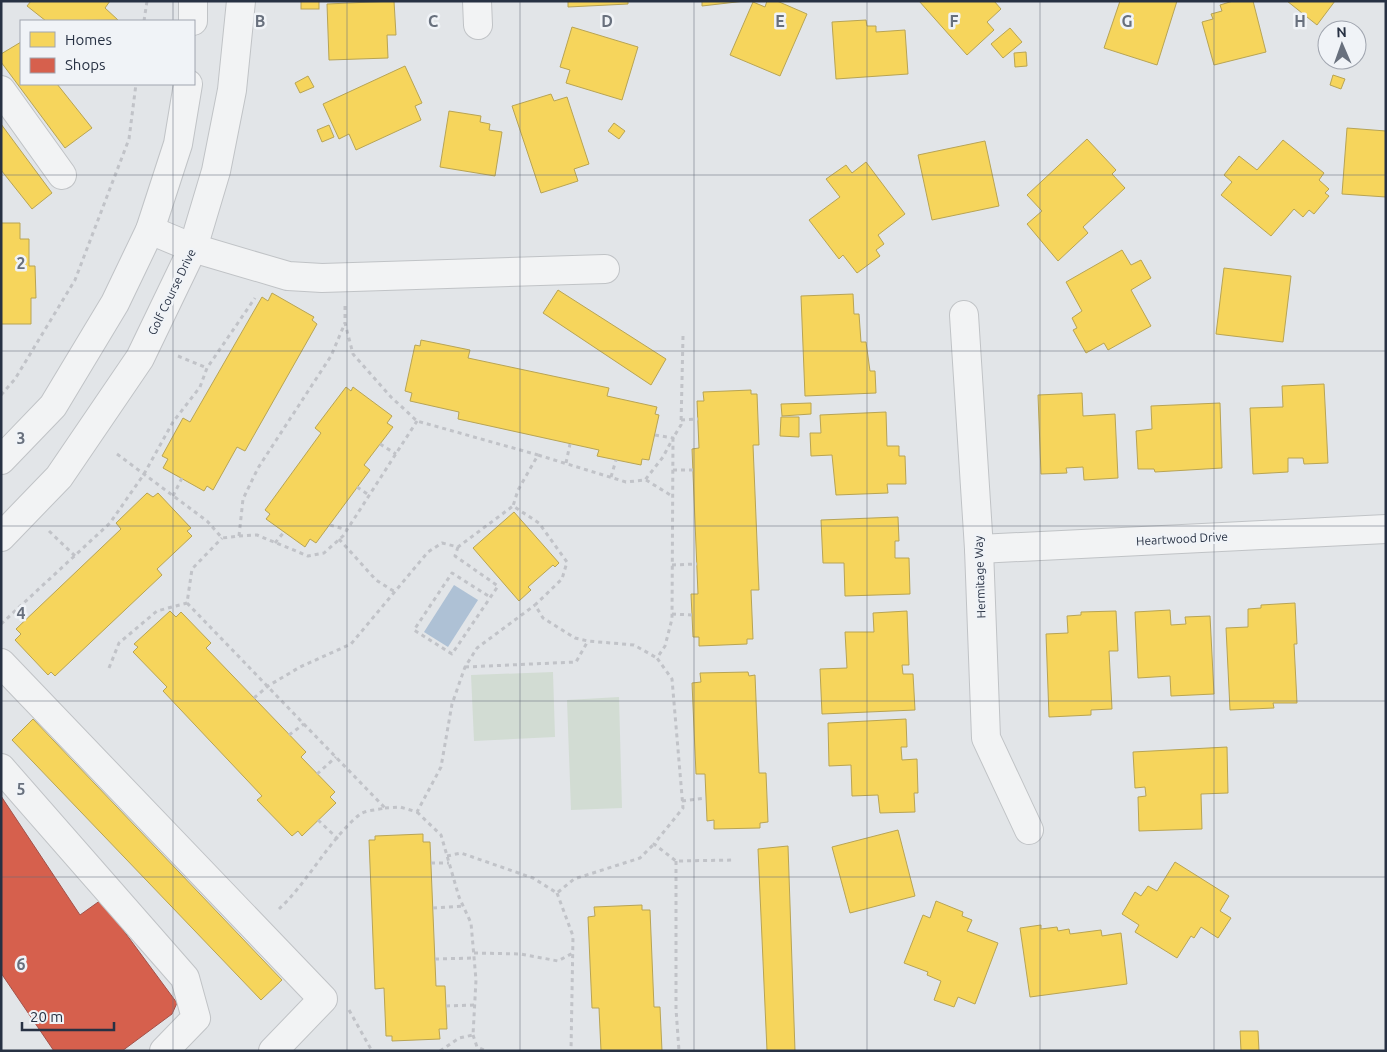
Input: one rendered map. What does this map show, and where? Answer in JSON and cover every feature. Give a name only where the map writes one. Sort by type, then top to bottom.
[{"type":"street","points":[[193,1],[193,20]]},
{"type":"street","name":"Golf Course Drive","points":[[1,538],[59,478],[140,358],[194,248],[216,171],[230,99],[241,1]]},
{"type":"street","points":[[1,460],[53,406],[115,303],[150,230],[178,144],[188,85]]},
{"type":"street","points":[[1,90],[62,175]]},
{"type":"street","points":[[150,230],[194,248],[288,276],[322,278],[605,269]]},
{"type":"street","name":"Hermitage Way","points":[[964,314],[979,549],[986,738],[1029,830]]},
{"type":"street","name":"Heartwood Drive","points":[[979,549],[1386,529]]},
{"type":"street","points":[[1,663],[323,999],[274,1051]]},
{"type":"street","points":[[1,768],[185,978],[196,1018],[164,1051]]},
{"type":"path","points":[[144,20],[146,1]]},
{"type":"path","points":[[1,395],[15,379],[75,280],[129,139],[136,85]]},
{"type":"path","points":[[1,624],[110,523],[144,474],[174,422],[200,387],[208,368],[254,298],[266,270]]},
{"type":"path","points":[[238,536],[243,499],[258,468],[331,356],[345,323],[354,354],[391,397],[417,421],[538,454],[626,482],[645,480],[673,496]]},
{"type":"path","points":[[645,480],[663,457],[681,425],[683,336]]},
{"type":"path","points":[[178,356],[208,368]]},
{"type":"path","points":[[681,420],[698,419]]},
{"type":"path","points":[[187,603],[192,569],[222,538],[257,535],[308,556],[324,553],[347,530],[417,421]]},
{"type":"path","points":[[655,435],[674,438]]},
{"type":"path","points":[[657,658],[665,646],[672,614],[674,438]]},
{"type":"path","points":[[380,444],[396,454]]},
{"type":"path","points":[[566,463],[570,444]]},
{"type":"path","points":[[117,454],[207,521],[222,538]]},
{"type":"path","points":[[490,597],[452,573],[414,630],[452,654],[498,586],[455,556],[458,547],[513,506],[518,490],[538,454]]},
{"type":"path","points":[[611,477],[616,460]]},
{"type":"path","points":[[673,470],[692,470]]},
{"type":"path","points":[[173,496],[182,478]]},
{"type":"path","points":[[357,487],[369,494]]},
{"type":"path","points":[[417,812],[441,767],[452,704],[465,668],[477,648],[535,604],[562,579],[567,562],[539,523],[513,506]]},
{"type":"path","points":[[330,525],[347,530]]},
{"type":"path","points":[[49,530],[75,556]]},
{"type":"path","points":[[275,543],[284,532]]},
{"type":"path","points":[[339,539],[376,580],[395,592]]},
{"type":"path","points":[[254,698],[268,686],[300,666],[351,644],[428,552],[442,543],[458,547]]},
{"type":"path","points":[[672,565],[697,564]]},
{"type":"path","points":[[109,668],[119,643],[157,610],[187,603]]},
{"type":"path","points":[[187,603],[385,808]]},
{"type":"path","points":[[535,604],[543,618],[576,638],[588,642],[634,645],[657,658],[672,679],[683,808],[640,858],[574,879],[557,893]]},
{"type":"path","points":[[672,614],[692,615]]},
{"type":"path","points":[[465,668],[576,662],[588,642]]},
{"type":"path","points":[[289,735],[304,724]]},
{"type":"path","points":[[317,774],[336,757]]},
{"type":"path","points":[[682,801],[706,798]]},
{"type":"path","points":[[293,897],[321,858],[361,814],[385,808],[400,807],[417,812],[441,835],[463,906],[472,923],[476,980],[473,1035],[477,1046],[486,1051]]},
{"type":"path","points":[[318,820],[338,839]]},
{"type":"path","points":[[654,844],[676,861],[735,860]]},
{"type":"path","points":[[447,856],[461,853],[470,856],[532,878],[557,893],[573,936],[571,1051]]},
{"type":"path","points":[[676,861],[676,1009],[679,1051]]},
{"type":"path","points":[[431,862],[449,864]]},
{"type":"path","points":[[433,908],[463,906]]},
{"type":"path","points":[[474,952],[521,954],[558,961],[573,953]]},
{"type":"path","points":[[435,958],[474,958]]},
{"type":"path","points":[[323,999],[348,1008],[372,1051]]},
{"type":"path","points":[[446,1006],[475,1005]]},
{"type":"path","points":[[440,1051],[459,1038],[473,1035]]},
{"type":"shaded area","points":[[553,672],[555,737],[474,741],[471,675]]},
{"type":"shaded area","points":[[619,697],[622,808],[571,810],[567,700]]},
{"type":"water","points":[[454,585],[478,600],[448,647],[424,632]]},
{"type":"building: Homes","points":[[31,1],[110,1],[105,8],[118,20],[45,20],[27,6]]},
{"type":"building: Homes","points":[[301,1],[319,1],[319,9],[301,9]]},
{"type":"building: Homes","points":[[394,1],[396,35],[387,35],[388,58],[329,60],[327,4]]},
{"type":"building: Homes","points":[[568,1],[628,1],[628,4],[568,7]]},
{"type":"building: Homes","points":[[702,1],[745,1],[702,6]]},
{"type":"building: Homes","points":[[767,1],[777,1],[807,14],[780,76],[730,55],[753,2],[765,7]]},
{"type":"building: Homes","points":[[919,1],[994,1],[1001,9],[987,22],[994,30],[967,55]]},
{"type":"building: Homes","points":[[1120,1],[1177,1],[1157,65],[1104,48]]},
{"type":"building: Homes","points":[[1233,1],[1253,1],[1266,52],[1214,65],[1202,22],[1213,19],[1211,14],[1222,11],[1220,5]]},
{"type":"building: Homes","points":[[1287,1],[1335,1],[1321,20],[1317,20],[1317,25]]},
{"type":"building: Homes","points":[[866,20],[867,26],[876,26],[876,32],[905,30],[908,74],[836,79],[832,22]]},
{"type":"building: Homes","points":[[572,27],[638,47],[622,100],[566,83],[570,70],[560,67]]},
{"type":"building: Homes","points":[[1010,28],[1022,42],[1003,58],[991,44]]},
{"type":"building: Homes","points":[[20,43],[20,85],[58,85],[92,128],[65,148],[1,62],[1,54]]},
{"type":"building: Homes","points":[[1026,52],[1027,66],[1015,67],[1014,53]]},
{"type":"building: Homes","points":[[405,66],[422,103],[415,106],[421,120],[356,150],[349,134],[339,139],[323,104]]},
{"type":"building: Homes","points":[[1333,75],[1345,79],[1341,89],[1330,85]]},
{"type":"building: Homes","points":[[308,76],[314,87],[300,93],[295,83]]},
{"type":"building: Homes","points":[[551,94],[554,101],[567,97],[589,164],[574,169],[578,181],[541,193],[512,106]]},
{"type":"building: Homes","points":[[449,111],[481,116],[480,122],[490,124],[489,130],[502,132],[495,176],[440,167]]},
{"type":"building: Homes","points":[[614,123],[625,131],[619,139],[608,131]]},
{"type":"building: Homes","points":[[1,124],[52,193],[32,209],[1,170]]},
{"type":"building: Homes","points":[[329,125],[334,137],[322,142],[317,130]]},
{"type":"building: Homes","points":[[1347,128],[1386,131],[1386,197],[1342,194]]},
{"type":"building: Homes","points":[[1087,139],[1116,170],[1112,174],[1125,188],[1083,227],[1088,233],[1058,261],[1027,224],[1042,211],[1027,195]]},
{"type":"building: Homes","points":[[1283,140],[1324,173],[1319,180],[1329,189],[1325,193],[1329,196],[1314,214],[1309,210],[1303,217],[1294,209],[1271,236],[1221,195],[1232,182],[1224,175],[1239,156],[1257,170]]},
{"type":"building: Homes","points":[[985,141],[999,206],[932,220],[918,155]]},
{"type":"building: Homes","points":[[866,162],[905,214],[878,235],[884,244],[876,250],[880,256],[857,273],[843,255],[839,259],[809,220],[840,197],[826,179],[846,165],[852,173]]},
{"type":"building: Homes","points":[[1,223],[20,223],[20,239],[29,239],[29,266],[35,266],[36,298],[31,298],[31,324],[1,324]]},
{"type":"building: Homes","points":[[1122,250],[1131,265],[1141,260],[1151,278],[1131,290],[1151,326],[1108,350],[1104,343],[1086,353],[1073,330],[1077,328],[1072,318],[1082,311],[1066,282]]},
{"type":"building: Homes","points":[[1224,268],[1291,276],[1283,342],[1216,334]]},
{"type":"building: Homes","points":[[558,290],[666,359],[651,385],[543,313]]},
{"type":"building: Homes","points":[[272,293],[314,317],[312,320],[317,324],[245,451],[237,447],[213,490],[207,486],[204,491],[163,468],[168,459],[162,456],[183,418],[190,422],[262,297],[268,301]]},
{"type":"building: Homes","points":[[853,294],[854,314],[859,314],[861,342],[866,342],[870,371],[875,371],[876,393],[805,396],[801,296]]},
{"type":"building: Homes","points":[[421,340],[470,350],[468,358],[609,388],[607,396],[657,407],[655,414],[659,415],[649,460],[642,459],[641,465],[597,456],[599,450],[458,419],[459,412],[410,401],[412,393],[405,391],[415,345],[420,346]]},
{"type":"building: Homes","points":[[1324,384],[1328,463],[1304,464],[1303,458],[1288,458],[1288,472],[1253,474],[1250,408],[1283,407],[1282,386]]},
{"type":"building: Homes","points":[[346,387],[351,391],[353,387],[392,416],[387,423],[393,427],[364,465],[370,470],[316,543],[310,539],[305,547],[266,519],[270,514],[265,510],[321,433],[315,428]]},
{"type":"building: Homes","points":[[751,390],[751,394],[757,394],[759,445],[753,445],[759,590],[751,590],[753,639],[747,639],[747,644],[699,646],[699,637],[693,637],[691,594],[698,594],[692,449],[699,448],[697,401],[704,401],[703,392]]},
{"type":"building: Homes","points":[[1082,393],[1083,416],[1115,414],[1118,478],[1084,480],[1083,467],[1066,468],[1067,473],[1041,474],[1038,395]]},
{"type":"building: Homes","points":[[811,403],[811,414],[782,416],[781,404]]},
{"type":"building: Homes","points":[[1220,403],[1222,468],[1155,472],[1154,469],[1138,469],[1136,431],[1152,429],[1151,406]]},
{"type":"building: Homes","points":[[886,412],[887,446],[899,446],[899,456],[905,456],[906,484],[887,484],[888,493],[836,495],[832,455],[811,456],[810,433],[821,433],[820,415]]},
{"type":"building: Homes","points":[[781,417],[799,417],[799,437],[780,436]]},
{"type":"building: Homes","points":[[147,493],[153,497],[158,493],[191,528],[187,531],[192,536],[157,569],[162,575],[55,676],[51,672],[48,675],[15,640],[21,634],[16,629],[121,529],[116,523]]},
{"type":"building: Homes","points":[[514,512],[559,563],[555,567],[553,565],[528,587],[531,590],[519,601],[473,548]]},
{"type":"building: Homes","points":[[898,517],[899,541],[895,541],[895,558],[909,558],[910,594],[845,596],[844,563],[823,563],[821,520]]},
{"type":"building: Homes","points":[[1295,603],[1297,644],[1294,644],[1297,703],[1273,703],[1274,708],[1230,710],[1226,628],[1248,627],[1248,609],[1261,608],[1261,605]]},
{"type":"building: Homes","points":[[1170,610],[1171,625],[1186,624],[1185,617],[1210,616],[1214,694],[1171,696],[1170,676],[1138,678],[1135,612]]},
{"type":"building: Homes","points":[[170,611],[176,617],[181,612],[211,643],[206,648],[306,752],[301,757],[335,792],[330,797],[336,803],[302,836],[298,831],[292,836],[257,800],[262,796],[163,691],[167,687],[133,652],[138,647],[134,644]]},
{"type":"building: Homes","points":[[907,611],[909,665],[902,665],[903,674],[913,674],[915,710],[822,714],[820,669],[847,668],[845,632],[874,632],[873,613]]},
{"type":"building: Homes","points":[[1116,611],[1118,651],[1109,651],[1112,709],[1091,710],[1091,715],[1049,717],[1046,634],[1068,633],[1067,616],[1081,615],[1081,612]]},
{"type":"building: Homes","points":[[748,672],[749,676],[755,675],[759,773],[766,773],[768,822],[760,823],[760,828],[714,829],[714,820],[707,821],[705,774],[696,774],[692,683],[701,682],[700,673]]},
{"type":"building: Homes","points":[[33,719],[282,980],[261,1000],[12,740]]},
{"type":"building: Homes","points":[[906,719],[907,747],[901,747],[902,760],[917,759],[918,793],[914,793],[915,812],[880,813],[878,795],[852,796],[851,765],[829,766],[828,723]]},
{"type":"building: Homes","points":[[1227,747],[1228,793],[1201,794],[1202,829],[1139,831],[1138,797],[1146,796],[1145,787],[1135,788],[1133,752]]},
{"type":"building: Homes","points":[[898,830],[915,896],[850,913],[832,847]]},
{"type":"building: Homes","points":[[423,834],[423,842],[430,842],[436,986],[445,986],[447,1029],[439,1029],[440,1039],[392,1041],[392,1036],[386,1036],[384,988],[375,989],[369,840],[375,840],[375,836]]},
{"type":"building: Homes","points":[[788,846],[795,1051],[767,1051],[758,849]]},
{"type":"building: Homes","points":[[1175,862],[1229,896],[1220,911],[1231,918],[1218,938],[1201,927],[1194,938],[1191,936],[1177,958],[1135,932],[1139,925],[1122,914],[1135,892],[1141,896],[1148,886],[1157,891]]},
{"type":"building: Homes","points":[[936,901],[963,912],[962,916],[972,920],[967,931],[998,943],[975,1004],[958,997],[954,1007],[934,1000],[941,981],[927,975],[928,972],[904,963],[923,915],[930,918]]},
{"type":"building: Homes","points":[[642,905],[642,910],[650,910],[654,1007],[660,1007],[662,1051],[601,1051],[599,1008],[592,1008],[588,917],[595,916],[594,907]]},
{"type":"building: Homes","points":[[1041,925],[1041,929],[1057,927],[1058,931],[1069,929],[1070,934],[1101,930],[1102,936],[1121,933],[1127,984],[1030,997],[1020,928]]},
{"type":"building: Homes","points":[[1240,1031],[1258,1031],[1259,1051],[1241,1051]]},
{"type":"building: Shops","points":[[1,796],[80,915],[101,900],[177,1003],[172,1014],[122,1051],[54,1051],[1,973]]}]
